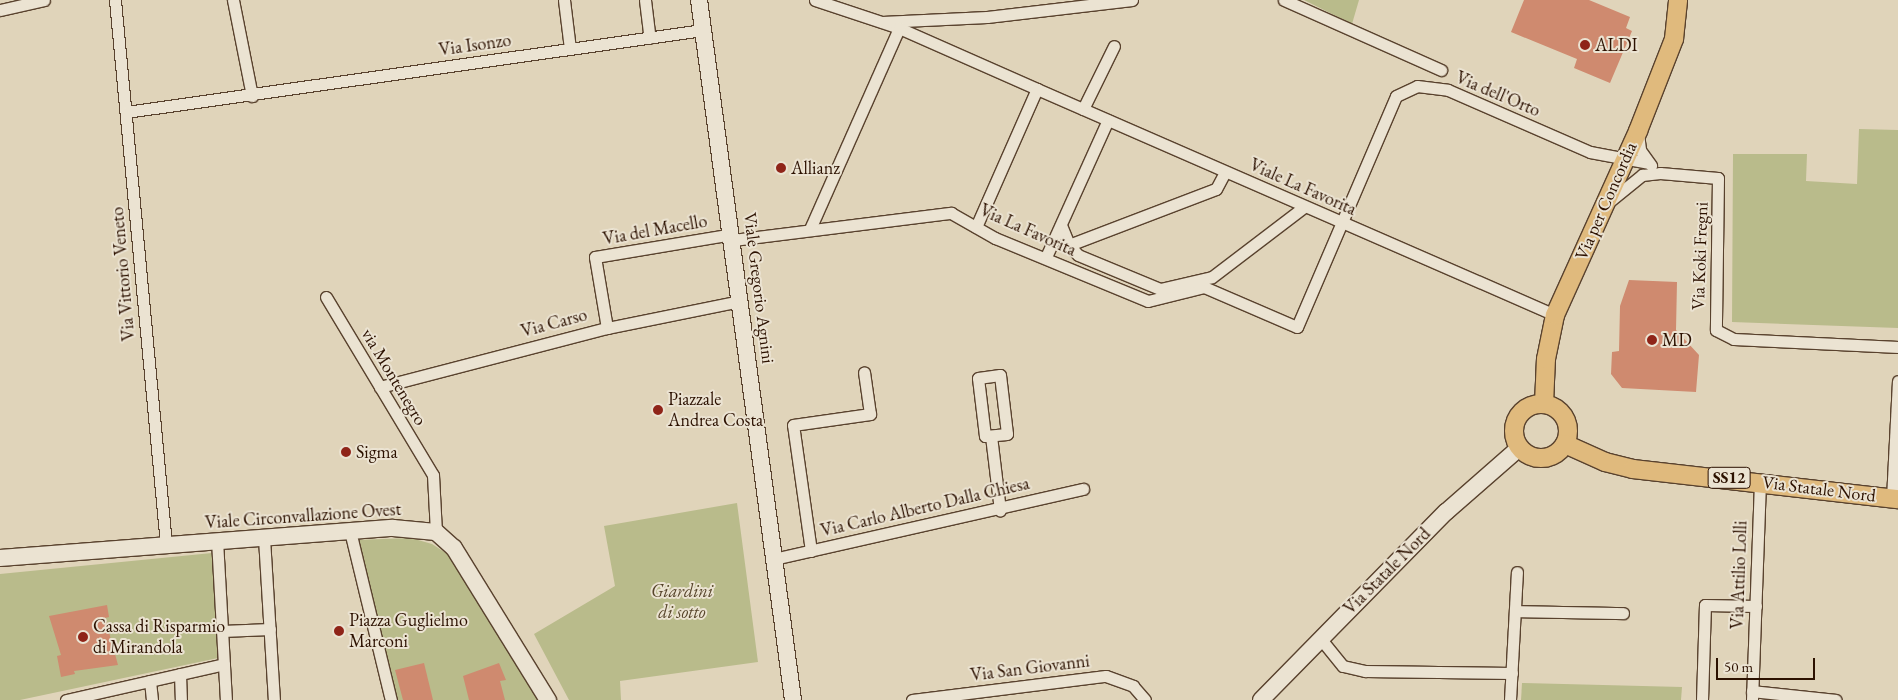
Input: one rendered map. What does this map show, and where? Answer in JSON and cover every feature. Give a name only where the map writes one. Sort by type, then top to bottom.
[{"type":"main road","name":"Viale Gregorio Agnini","points":[[699,0],[733,237],[793,700]]},
{"type":"main road","name":"Via per Concordia","points":[[1544,404],[1546,359],[1555,315],[1638,131],[1674,39],[1678,0]]},
{"type":"main road","points":[[1544,404],[1565,418],[1565,444],[1554,455],[1539,458],[1519,448],[1513,431],[1515,422],[1526,408],[1544,404]]},
{"type":"main road","name":"Via Statale Nord","points":[[1565,444],[1605,462],[1633,469],[1760,481],[1895,499]]},
{"type":"main road","name":"Via Statale Nord","points":[[1261,700],[1446,512],[1519,448]]},
{"type":"main road","name":"Viale Circonvallazione Ovest","points":[[0,558],[393,528],[436,532]]},
{"type":"main road","points":[[436,532],[454,548],[548,700]]},
{"type":"street","points":[[0,10],[44,0]]},
{"type":"street","name":"Via Vittorio Veneto","points":[[115,0],[166,545]]},
{"type":"street","points":[[233,0],[252,96]]},
{"type":"street","points":[[564,0],[570,49]]},
{"type":"street","points":[[645,0],[650,38]]},
{"type":"street","name":"Viale La Favorita","points":[[815,0],[899,28],[1304,207],[1555,315]]},
{"type":"street","points":[[882,22],[987,17],[1132,0]]},
{"type":"street","points":[[1284,0],[1442,70]]},
{"type":"street","points":[[810,229],[899,28]]},
{"type":"street","name":"Via Isonzo","points":[[126,112],[252,96],[703,30]]},
{"type":"street","points":[[1083,109],[1114,46]]},
{"type":"street","name":"Via dell'Orto","points":[[1296,327],[1396,96],[1417,86],[1448,90],[1590,152],[1624,161]]},
{"type":"street","points":[[976,227],[1037,89]]},
{"type":"street","points":[[1046,257],[1108,120]]},
{"type":"street","points":[[1638,131],[1640,150],[1648,163],[1660,173]]},
{"type":"street","points":[[1624,161],[1648,163]]},
{"type":"street","points":[[1605,205],[1642,175],[1624,161]]},
{"type":"street","points":[[1069,245],[1216,189],[1225,172]]},
{"type":"street","name":"Via Koki Fregni","points":[[1642,175],[1660,173],[1714,176],[1720,183],[1715,317],[1716,330],[1722,336],[1898,347]]},
{"type":"street","points":[[1061,225],[1069,245],[1078,256],[1160,289],[1212,277],[1304,207]]},
{"type":"street","name":"Via La Favorita","points":[[733,237],[951,213],[976,227],[1148,301],[1204,287],[1296,327]]},
{"type":"street","name":"Via del Macello","points":[[607,328],[595,258],[733,237]]},
{"type":"street","name":"via Montenegro","points":[[326,297],[433,475],[436,532]]},
{"type":"street","name":"Via Carso","points":[[380,387],[607,328],[740,301]]},
{"type":"street","points":[[811,551],[793,425],[870,414],[864,372]]},
{"type":"street","points":[[1000,375],[1007,434],[990,436],[985,436],[978,378],[1000,375]]},
{"type":"street","points":[[1895,499],[1898,381]]},
{"type":"street","points":[[990,436],[1000,510]]},
{"type":"street","name":"Via Attilio Lolli","points":[[1752,696],[1760,481]]},
{"type":"street","name":"Via Carlo Alberto Dalla Chiesa","points":[[774,560],[1000,510],[1083,489]]},
{"type":"street","points":[[350,531],[390,700]]},
{"type":"street","points":[[264,538],[274,700]]},
{"type":"street","points":[[217,540],[226,700]]},
{"type":"street","points":[[1510,700],[1518,572]]},
{"type":"street","points":[[1702,700],[1705,605],[1756,606]]},
{"type":"street","points":[[1515,611],[1623,613]]},
{"type":"street","points":[[222,631],[270,629]]},
{"type":"street","points":[[1320,638],[1343,666],[1365,671],[1512,673]]},
{"type":"street","points":[[66,700],[98,696],[150,681],[224,664]]},
{"type":"street","points":[[180,674],[182,700]]},
{"type":"street","name":"Via San Giovanni","points":[[912,700],[1106,676],[1133,686],[1145,700]]},
{"type":"street","points":[[150,681],[152,700]]},
{"type":"street","points":[[1752,696],[1836,700]]},
{"type":"green space","points":[[1304,0],[1359,0],[1352,24]]},
{"type":"green space","points":[[1859,129],[1898,130],[1898,328],[1732,322],[1733,154],[1807,154],[1806,181],[1857,184]]},
{"type":"green space","name":"Giardini di sotto","points":[[737,503],[758,662],[620,681],[621,700],[569,700],[534,634],[615,586],[604,526]]},
{"type":"green space","points":[[411,538],[432,544],[449,555],[538,700],[392,700],[355,540]]},
{"type":"green space","points":[[212,553],[218,658],[20,700],[0,700],[0,574]]},
{"type":"green space","points":[[1522,683],[1682,687],[1681,700],[1521,700]]},
{"type":"building","name":"ALDI","points":[[1524,0],[1589,0],[1630,17],[1626,28],[1632,31],[1610,83],[1574,68],[1577,59],[1511,32]]},
{"type":"building","name":"MD","points":[[1629,280],[1677,282],[1676,330],[1699,355],[1696,392],[1622,388],[1611,374],[1612,352],[1619,351],[1620,306]]},
{"type":"building","name":"Cassa di Risparmio di Mirandola","points":[[107,605],[109,617],[105,618],[118,665],[74,671],[75,674],[61,677],[57,656],[61,655],[49,616]]},
{"type":"building","points":[[424,663],[433,700],[403,700],[395,670]]},
{"type":"building","points":[[499,663],[506,680],[500,681],[505,700],[469,700],[463,676]]},
{"type":"place","name":"ALDI","points":[[1585,45]]},
{"type":"place","name":"Allianz","points":[[781,168]]},
{"type":"place","name":"MD","points":[[1652,340]]},
{"type":"place","name":"Piazzale Andrea Costa","points":[[658,410]]},
{"type":"place","name":"Sigma","points":[[346,452]]},
{"type":"place","name":"Piazza Guglielmo Marconi","points":[[339,631]]},
{"type":"place","name":"Cassa di Risparmio di Mirandola","points":[[83,637]]}]
